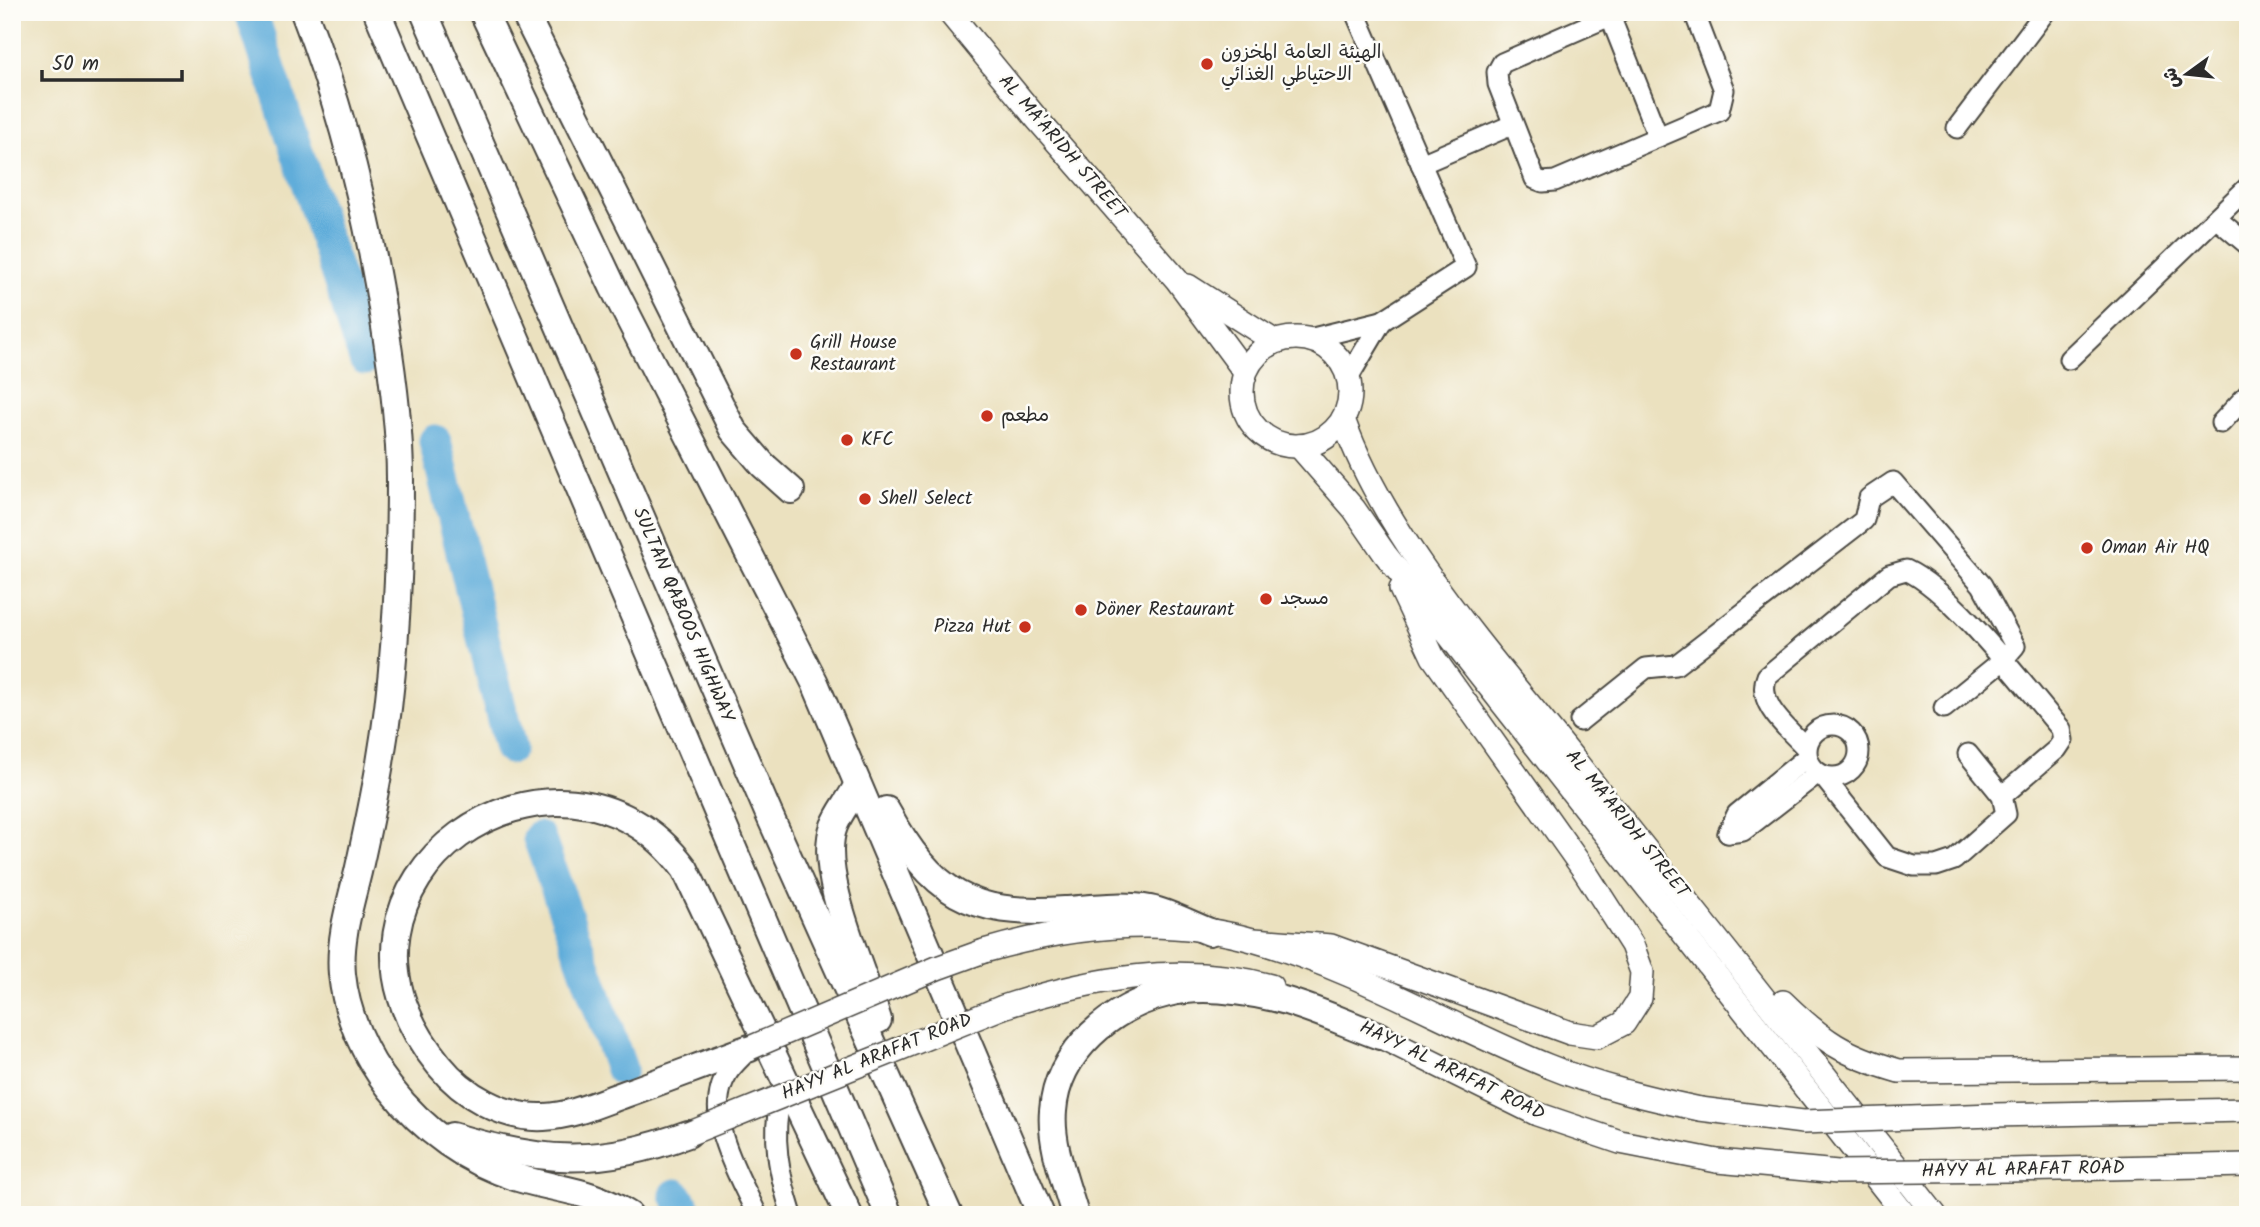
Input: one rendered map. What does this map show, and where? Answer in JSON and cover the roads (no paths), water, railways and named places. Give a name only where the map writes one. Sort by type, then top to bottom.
[{"type":"highway","points":[[304,12],[335,96],[365,209],[393,378],[400,477],[393,662],[380,762],[343,933],[342,974],[352,1018],[369,1058],[390,1088],[427,1129],[482,1166],[576,1159],[650,1148],[688,1134]]},
{"type":"highway","points":[[377,12],[889,1215]]},
{"type":"highway","name":"SULTAN QABOOS HIGHWAY","points":[[424,12],[768,811],[949,1215]]},
{"type":"highway","points":[[483,12],[613,287],[815,683],[911,854],[957,895],[992,908],[1027,912],[1103,907],[1151,909],[1210,932]]},
{"type":"highway","points":[[524,12],[733,430],[763,465],[791,489]]},
{"type":"highway","points":[[815,683],[1041,1215]]},
{"type":"highway","points":[[856,788],[834,826],[830,866],[835,892],[867,983],[908,1119]]},
{"type":"highway","points":[[750,1048],[580,1110],[545,1117],[512,1115],[451,1080],[423,1046],[405,1011],[394,972],[394,944],[409,892],[424,868],[447,842],[469,826],[519,806],[573,804],[622,816],[645,828],[669,848],[685,869],[849,1215]]},
{"type":"highway","points":[[1075,1215],[1060,1163],[1053,1111],[1067,1061],[1100,1026],[1129,1007],[1170,992],[1219,991],[1276,998],[1380,1036]]},
{"type":"highway","points":[[508,1163],[593,1196],[629,1215]]},
{"type":"main road","name":"AL MA'ARIDH STREET","points":[[949,12],[1037,119],[1177,279],[1245,372]]},
{"type":"main road","name":"AL MA'ARIDH STREET","points":[[1177,279],[1274,341]]},
{"type":"main road","points":[[1285,338],[1309,339],[1334,353],[1348,378],[1349,399],[1343,419],[1324,438],[1299,446],[1276,443],[1252,425],[1241,399],[1245,372],[1256,354],[1274,341],[1285,338]]},
{"type":"main road","name":"AL MA'ARIDH STREET","points":[[1343,419],[1358,463],[1380,503],[1456,610],[1935,1215]]},
{"type":"main road","name":"AL MA'ARIDH STREET","points":[[1299,446],[1354,509],[1385,554],[1905,1215]]},
{"type":"main road","points":[[750,1048],[937,968],[984,951],[1066,931],[1110,927],[1210,932],[1254,940],[1331,946],[1570,1033],[1597,1037],[1623,1023],[1640,998],[1642,972],[1632,945],[1584,870],[1433,657],[1385,554]]},
{"type":"main road","points":[[1254,940],[1321,963],[1548,1066],[1624,1093],[1700,1109],[1803,1122],[2248,1110]]},
{"type":"main road","points":[[1719,941],[1820,1038],[1856,1059],[1899,1071],[2248,1068]]},
{"type":"main road","name":"HAYY AL ARAFAT ROAD","points":[[688,1134],[1003,1007],[1093,981],[1134,975],[1196,974],[1236,977],[1279,989],[1537,1114],[1620,1142],[1717,1161],[1838,1172],[2248,1165]]},
{"type":"street","points":[[1309,339],[1382,321],[1466,267],[1355,12]]},
{"type":"street","points":[[1658,137],[1615,14],[1502,63],[1497,72],[1497,83],[1529,171],[1535,179],[1543,182],[1555,181],[1719,111],[1724,90],[1694,12]]},
{"type":"street","points":[[1957,128],[2045,12]]},
{"type":"street","points":[[1421,164],[1512,125]]},
{"type":"street","points":[[2069,359],[2245,195]]},
{"type":"street","points":[[2217,219],[2248,245]]},
{"type":"street","points":[[1348,378],[1382,321]]},
{"type":"street","points":[[2221,423],[2248,394]]},
{"type":"street","points":[[1580,721],[1646,668],[1676,665],[1864,520],[1869,498],[1893,482],[1982,585],[2015,646],[2003,662],[1944,708]]},
{"type":"street","points":[[1968,754],[2002,796],[2006,814],[1954,860],[1936,866],[1914,866],[1887,857],[1766,703],[1762,687],[1767,676],[1889,575],[1906,570],[1923,578],[2003,662],[2061,729],[2063,740],[2002,796]]},
{"type":"street","points":[[750,1048],[726,1074],[719,1100],[719,1121],[757,1215]]},
{"type":"street","points":[[781,1096],[774,1137],[779,1174],[792,1215]]},
{"type":"waterway","points":[[251,12],[365,359]]},
{"type":"waterway","points":[[435,441],[510,748]]},
{"type":"waterway","points":[[539,838],[621,1069]]},
{"type":"waterway","points":[[676,1195],[689,1215]]},
{"type":"place","name":"الهيئة العامة المخزون الاحتياطي الغذائي","points":[[1207,64]]},
{"type":"place","name":"Grill House Restaurant","points":[[796,354]]},
{"type":"place","name":"مطعم","points":[[987,416]]},
{"type":"place","name":"KFC","points":[[847,440]]},
{"type":"place","name":"Shell Select","points":[[865,499]]},
{"type":"place","name":"Oman Air HQ","points":[[2087,548]]},
{"type":"place","name":"مسجد","points":[[1266,599]]},
{"type":"place","name":"Döner Restaurant","points":[[1081,610]]},
{"type":"place","name":"Pizza Hut","points":[[1025,627]]}]
